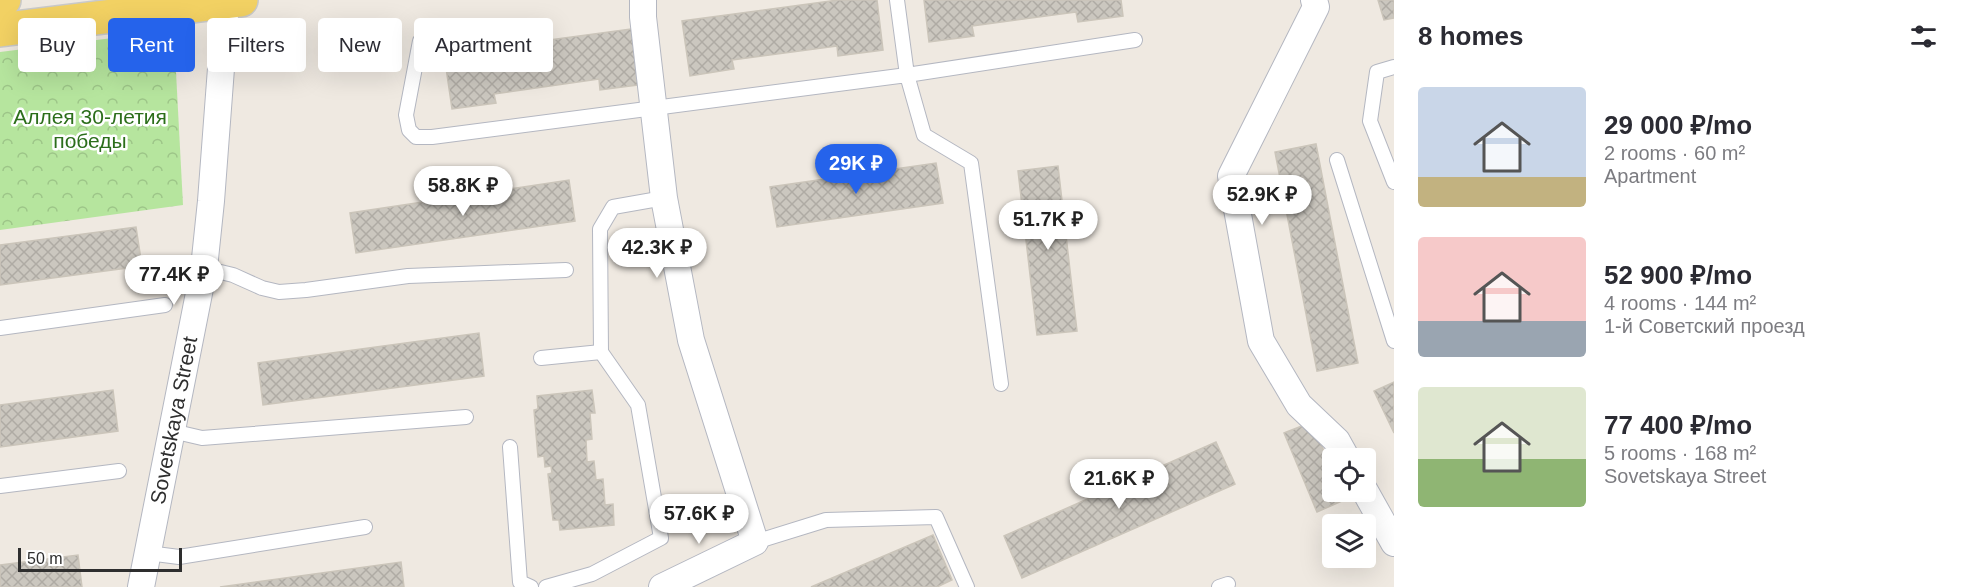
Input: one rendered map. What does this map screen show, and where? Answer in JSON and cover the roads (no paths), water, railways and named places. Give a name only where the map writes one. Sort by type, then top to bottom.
[{"type":"main road","points":[[0,30],[234,1]]},
{"type":"street","points":[[643,0],[664,198],[691,340],[755,542],[662,587]]},
{"type":"street","points":[[1314,0],[1316,7],[1231,176],[1261,341],[1299,405],[1337,441],[1341,448]]},
{"type":"street","name":"Sovetskaya Street","points":[[141,587],[204,268],[234,1]]},
{"type":"street","points":[[1371,502],[1394,543]]},
{"type":"lane","points":[[897,0],[907,75],[924,135],[971,163],[1001,384]]},
{"type":"lane","points":[[414,72],[406,115],[409,130],[416,137],[432,137],[907,75],[1135,40]]},
{"type":"lane","points":[[1394,67],[1377,72],[1370,121],[1394,182]]},
{"type":"lane","points":[[1337,160],[1394,341]]},
{"type":"lane","points":[[546,587],[592,573],[661,538],[638,405],[601,352],[600,230],[613,207],[664,198]]},
{"type":"lane","points":[[204,268],[232,275],[262,288],[279,292],[408,276],[566,270]]},
{"type":"lane","points":[[0,328],[165,305]]},
{"type":"lane","points":[[541,358],[601,352]]},
{"type":"lane","points":[[172,431],[202,438],[466,417]]},
{"type":"lane","points":[[510,447],[520,582],[531,587]]},
{"type":"lane","points":[[0,486],[119,471]]},
{"type":"lane","points":[[755,542],[826,520],[936,517],[967,587]]},
{"type":"lane","points":[[148,553],[179,558],[365,527]]},
{"type":"park label","name":"Аллея 30-летия победы","points":[[90,129]]}]
